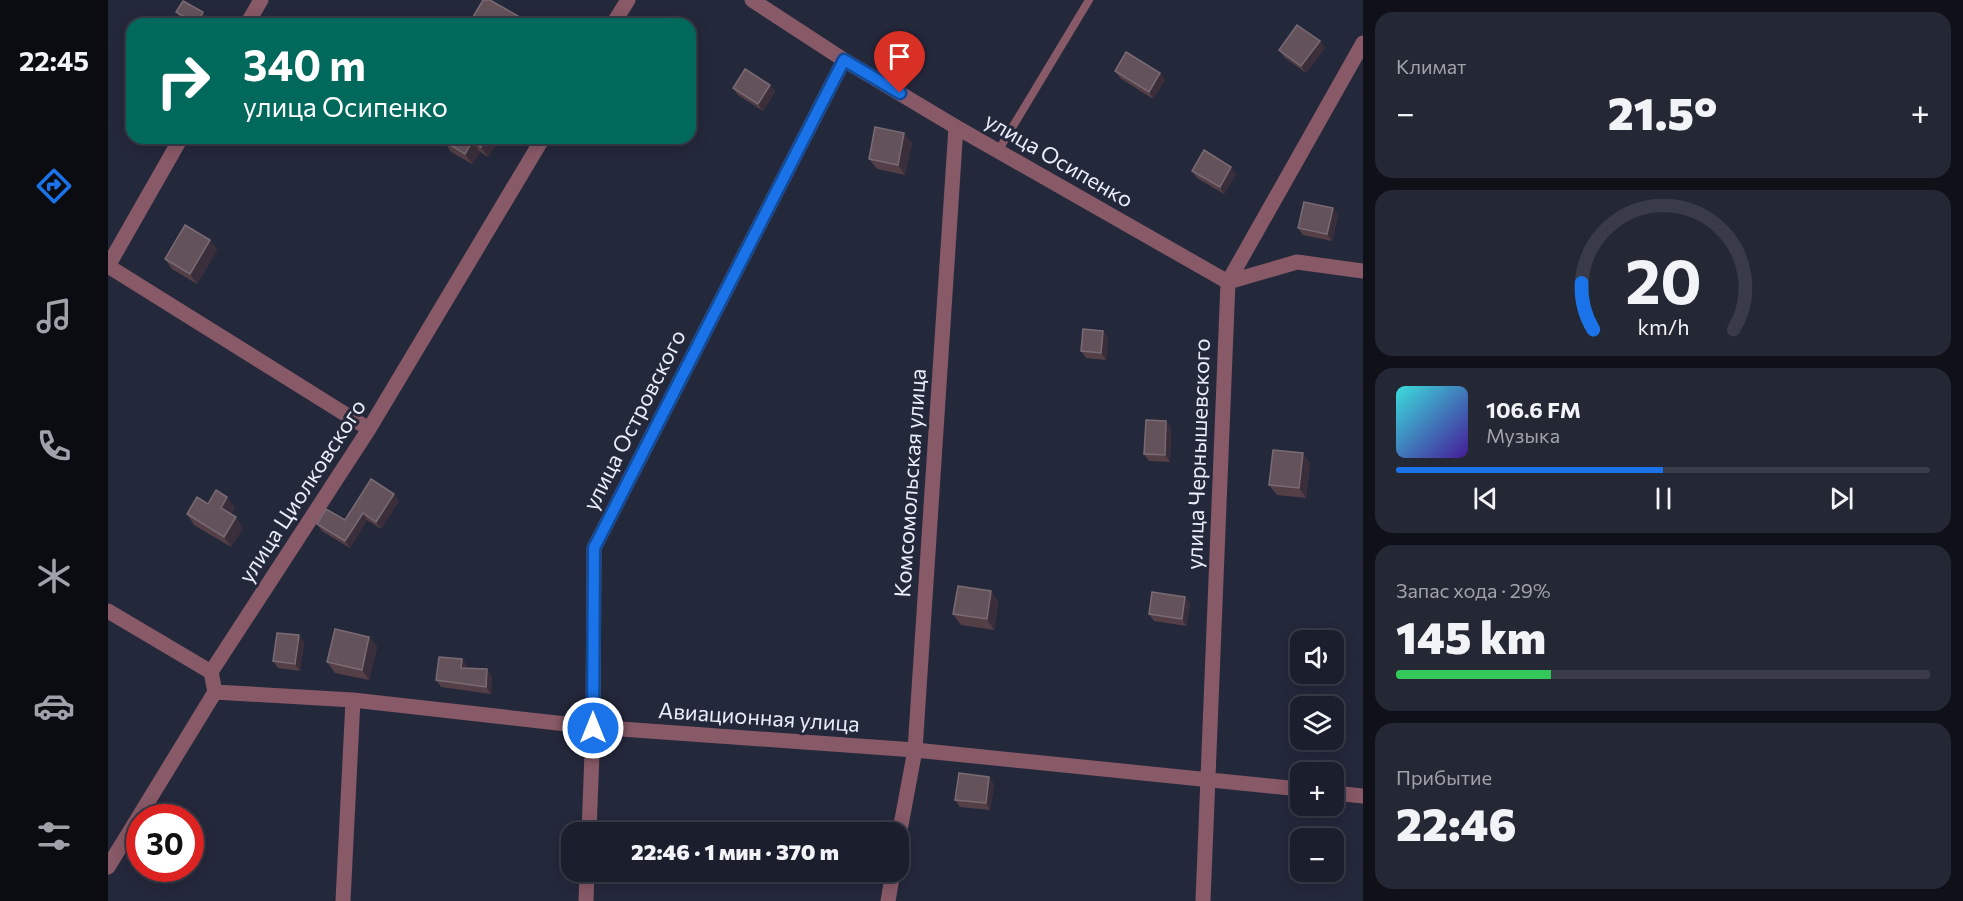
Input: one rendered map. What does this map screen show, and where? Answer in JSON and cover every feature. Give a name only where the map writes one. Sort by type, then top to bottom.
[{"type":"street","points":[[250,18],[261,0]]},
{"type":"street","points":[[617,18],[628,0]]},
{"type":"street","name":"улица Осипенко","points":[[752,0],[844,60],[956,127],[1228,282]]},
{"type":"street","name":"улица Чернышевского","points":[[1203,901],[1228,282],[1363,44]]},
{"type":"street","name":"улица Островского","points":[[589,822],[593,728],[594,548],[844,60]]},
{"type":"street","name":"Комсомольская улица","points":[[902,822],[915,750],[956,127]]},
{"type":"street","points":[[178,144],[108,266],[369,429]]},
{"type":"street","name":"улица Циолковского","points":[[212,672],[369,429],[539,144]]},
{"type":"street","points":[[1228,282],[1297,262],[1363,271]]},
{"type":"street","points":[[108,611],[212,672],[215,692],[108,867]]},
{"type":"street","name":"Авиационная улица","points":[[215,692],[353,700],[593,728],[915,750],[1290,788]]},
{"type":"street","points":[[342,901],[353,700]]},
{"type":"street","points":[[1344,794],[1363,796]]},
{"type":"street","points":[[586,901],[587,882]]},
{"type":"street","points":[[888,901],[891,882]]},
{"type":"lane","points":[[998,151],[1089,0]]},
{"type":"building","points":[[483,0],[490,0],[518,16],[517,18],[472,18]]},
{"type":"building","points":[[183,1],[203,12],[200,18],[186,18],[176,12]]},
{"type":"building","points":[[1297,25],[1320,41],[1301,66],[1279,50]]},
{"type":"building","points":[[1126,52],[1160,73],[1149,92],[1115,71]]},
{"type":"building","points":[[745,69],[770,85],[758,104],[733,88]]},
{"type":"building","points":[[875,127],[904,133],[898,165],[869,159]]},
{"type":"building","points":[[449,144],[471,144],[465,154]]},
{"type":"building","points":[[1204,150],[1231,167],[1220,187],[1192,171]]},
{"type":"building","points":[[1304,202],[1333,208],[1327,234],[1298,228]]},
{"type":"building","points":[[185,225],[210,240],[190,274],[165,259]]},
{"type":"building","points":[[1083,329],[1103,331],[1101,353],[1081,351]]},
{"type":"building","points":[[1146,420],[1166,421],[1165,455],[1144,454]]},
{"type":"building","points":[[1273,450],[1303,453],[1299,488],[1269,485]]},
{"type":"building","points":[[371,479],[394,494],[376,522],[363,513],[345,541],[317,524],[326,509],[345,520]]},
{"type":"building","points":[[216,490],[227,497],[221,508],[236,517],[224,537],[187,514],[197,497],[208,504]]},
{"type":"building","points":[[958,586],[991,591],[987,619],[953,614]]},
{"type":"building","points":[[1152,592],[1185,597],[1182,619],[1149,614]]},
{"type":"building","points":[[335,629],[369,637],[362,670],[327,662]]},
{"type":"building","points":[[277,633],[299,635],[295,664],[273,661]]},
{"type":"building","points":[[439,657],[462,659],[461,668],[487,669],[486,687],[436,680]]},
{"type":"building","points":[[959,773],[989,777],[986,803],[955,800]]},
{"type":"route","points":[[593,728],[594,548],[844,60],[900,93]]}]
